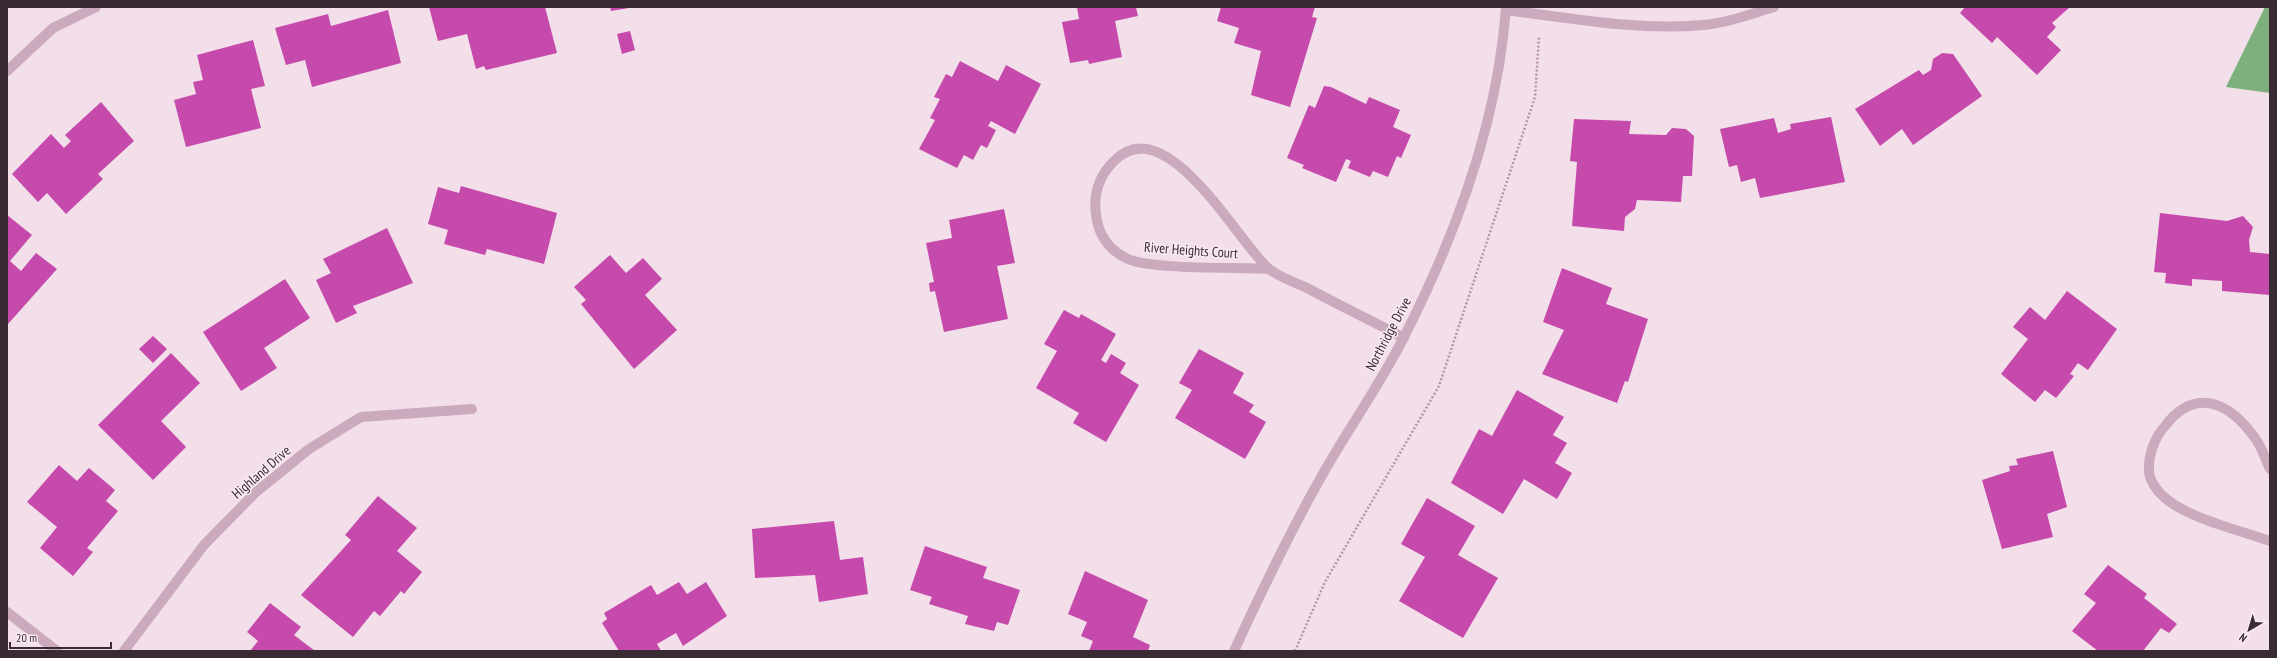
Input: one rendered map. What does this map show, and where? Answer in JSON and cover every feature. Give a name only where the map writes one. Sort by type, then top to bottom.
[{"type":"street","points":[[7,70],[53,28],[96,7]]},
{"type":"street","points":[[1506,9],[1540,14],[1670,27],[1704,25],[1740,18],[1774,7]]},
{"type":"street","name":"Northridge Drive","points":[[1234,651],[1267,577],[1290,534],[1404,338],[1439,262],[1469,184],[1487,120],[1506,9]]},
{"type":"street","name":"River Heights Court","points":[[1268,268],[1155,264],[1127,259],[1112,249],[1100,231],[1094,204],[1096,189],[1108,168],[1120,154],[1137,149],[1150,149],[1164,155],[1208,194],[1268,268],[1404,338]]},
{"type":"street","points":[[2270,469],[2256,439],[2229,411],[2203,402],[2185,406],[2171,417],[2158,435],[2152,450],[2149,471],[2154,484],[2163,496],[2177,508],[2270,541]]},
{"type":"street","name":"Highland Drive","points":[[124,651],[204,545],[256,492],[309,449],[361,417],[472,409]]},
{"type":"street","points":[[7,612],[57,651]]},
{"type":"path","points":[[1295,651],[1325,582],[1439,386],[1535,97],[1540,14]]},
{"type":"shaded area","points":[[2265,7],[2270,7],[2270,93],[2226,87]]},
{"type":"building","points":[[429,7],[545,7],[557,53],[486,70],[484,66],[476,69],[467,34],[438,41]]},
{"type":"building","points":[[610,7],[629,7],[629,8],[611,11]]},
{"type":"building","points":[[1077,7],[1136,7],[1138,16],[1115,21],[1122,57],[1089,64],[1088,60],[1070,63],[1062,22],[1079,19]]},
{"type":"building","points":[[1221,7],[1315,7],[1312,17],[1317,18],[1290,107],[1251,95],[1261,51],[1234,43],[1239,28],[1217,21]]},
{"type":"building","points":[[1965,7],[2070,7],[2052,23],[2056,27],[2047,37],[2061,50],[2037,75],[1997,37],[1992,43],[1960,13]]},
{"type":"building","points":[[388,10],[401,63],[312,87],[305,60],[286,65],[275,28],[328,14],[331,26]]},
{"type":"building","points":[[630,31],[635,50],[622,54],[617,34]]},
{"type":"building","points":[[253,40],[265,86],[251,89],[261,128],[186,147],[174,100],[196,94],[193,82],[203,80],[197,55]]},
{"type":"building","points":[[1942,53],[1953,54],[1982,96],[1913,145],[1902,129],[1880,146],[1855,109],[1919,70],[1923,75],[1931,70],[1933,59]]},
{"type":"building","points":[[960,61],[998,81],[1006,65],[1041,84],[1015,134],[991,121],[988,126],[996,130],[987,148],[981,145],[973,160],[964,155],[957,168],[919,149],[935,120],[930,118],[940,99],[934,97],[946,74],[952,77]]},
{"type":"building","points":[[1324,86],[1331,87],[1366,104],[1369,97],[1400,110],[1393,127],[1411,135],[1401,158],[1397,156],[1388,177],[1373,171],[1370,177],[1348,168],[1351,161],[1346,159],[1336,182],[1302,168],[1304,165],[1287,158],[1309,105],[1315,108]]},
{"type":"building","points":[[101,102],[134,141],[98,174],[103,179],[66,214],[47,193],[38,202],[12,174],[51,134],[64,148],[71,141],[65,135]]},
{"type":"building","points":[[1831,117],[1845,182],[1760,198],[1755,178],[1741,182],[1737,165],[1729,167],[1720,129],[1774,118],[1778,133],[1791,129],[1790,124]]},
{"type":"building","points":[[1574,119],[1631,121],[1629,134],[1666,135],[1672,128],[1686,129],[1694,136],[1692,176],[1683,176],[1681,202],[1637,200],[1635,209],[1625,217],[1624,231],[1572,226],[1577,162],[1570,161]]},
{"type":"building","points":[[461,186],[557,213],[544,264],[487,249],[485,255],[444,244],[448,230],[428,224],[438,187],[459,193]]},
{"type":"building","points":[[1004,209],[1015,263],[997,266],[1008,319],[944,332],[935,291],[930,292],[929,283],[934,282],[926,243],[952,238],[949,220]]},
{"type":"building","points":[[2160,213],[2227,221],[2243,216],[2253,227],[2249,240],[2250,252],[2270,254],[2270,295],[2222,291],[2222,281],[2192,279],[2192,286],[2165,283],[2166,273],[2154,272]]},
{"type":"building","points":[[7,215],[32,235],[10,261],[21,271],[36,253],[57,269],[8,324]]},
{"type":"building","points":[[387,228],[413,283],[353,306],[357,313],[336,323],[316,280],[331,273],[323,259]]},
{"type":"building","points":[[610,255],[626,273],[643,258],[662,279],[645,295],[677,330],[634,369],[581,304],[586,300],[574,287]]},
{"type":"building","points":[[1562,268],[1612,288],[1606,304],[1648,319],[1628,382],[1625,381],[1617,403],[1542,374],[1564,330],[1543,322]]},
{"type":"building","points":[[285,279],[310,318],[264,348],[277,368],[241,391],[203,332]]},
{"type":"building","points":[[2067,291],[2117,329],[2088,370],[2078,363],[2070,374],[2074,376],[2056,398],[2045,390],[2035,402],[2001,374],[2028,339],[2013,327],[2030,307],[2045,320]]},
{"type":"building","points":[[1064,310],[1079,318],[1081,314],[1116,334],[1101,360],[1106,363],[1111,354],[1126,363],[1120,373],[1139,385],[1106,442],[1073,423],[1079,413],[1036,388],[1057,351],[1044,344]]},
{"type":"building","points":[[153,336],[167,349],[153,363],[139,349]]},
{"type":"building","points":[[1199,349],[1244,373],[1233,393],[1254,405],[1249,412],[1266,422],[1245,459],[1175,418],[1192,390],[1179,383]]},
{"type":"building","points":[[171,353],[200,383],[161,421],[186,447],[153,480],[98,425]]},
{"type":"building","points":[[1517,390],[1564,417],[1553,435],[1567,443],[1555,463],[1572,473],[1557,499],[1524,479],[1503,514],[1451,483],[1479,429],[1492,436]]},
{"type":"building","points":[[2053,451],[2067,507],[2047,514],[2053,537],[2002,549],[1982,480],[2010,471],[2009,466],[2018,465],[2016,459]]},
{"type":"building","points":[[59,465],[77,481],[89,468],[115,490],[106,501],[118,511],[87,548],[93,552],[73,576],[40,548],[57,527],[27,502]]},
{"type":"building","points":[[378,496],[417,528],[397,551],[422,572],[404,594],[401,591],[380,616],[374,611],[353,637],[301,595],[351,540],[345,535]]},
{"type":"building","points":[[1427,498],[1475,526],[1458,555],[1498,578],[1463,638],[1399,601],[1425,557],[1401,544]]},
{"type":"building","points":[[834,521],[840,560],[863,557],[868,594],[819,602],[815,575],[755,578],[752,529]]},
{"type":"building","points":[[925,546],[987,567],[983,578],[1020,590],[1008,625],[997,622],[994,631],[965,624],[968,616],[929,604],[932,597],[910,590]]},
{"type":"building","points":[[2108,565],[2147,594],[2144,598],[2177,624],[2169,633],[2161,628],[2143,651],[2098,651],[2072,631],[2096,603],[2084,594]]},
{"type":"building","points":[[1085,571],[1148,600],[1133,637],[1150,645],[1148,651],[1089,651],[1093,641],[1081,636],[1087,622],[1068,614]]},
{"type":"building","points":[[679,582],[687,594],[706,582],[727,616],[683,646],[676,633],[657,644],[661,651],[619,651],[602,623],[607,619],[604,613],[651,585],[657,595]]},
{"type":"building","points":[[270,603],[301,627],[294,635],[315,651],[250,651],[258,641],[247,632]]}]
